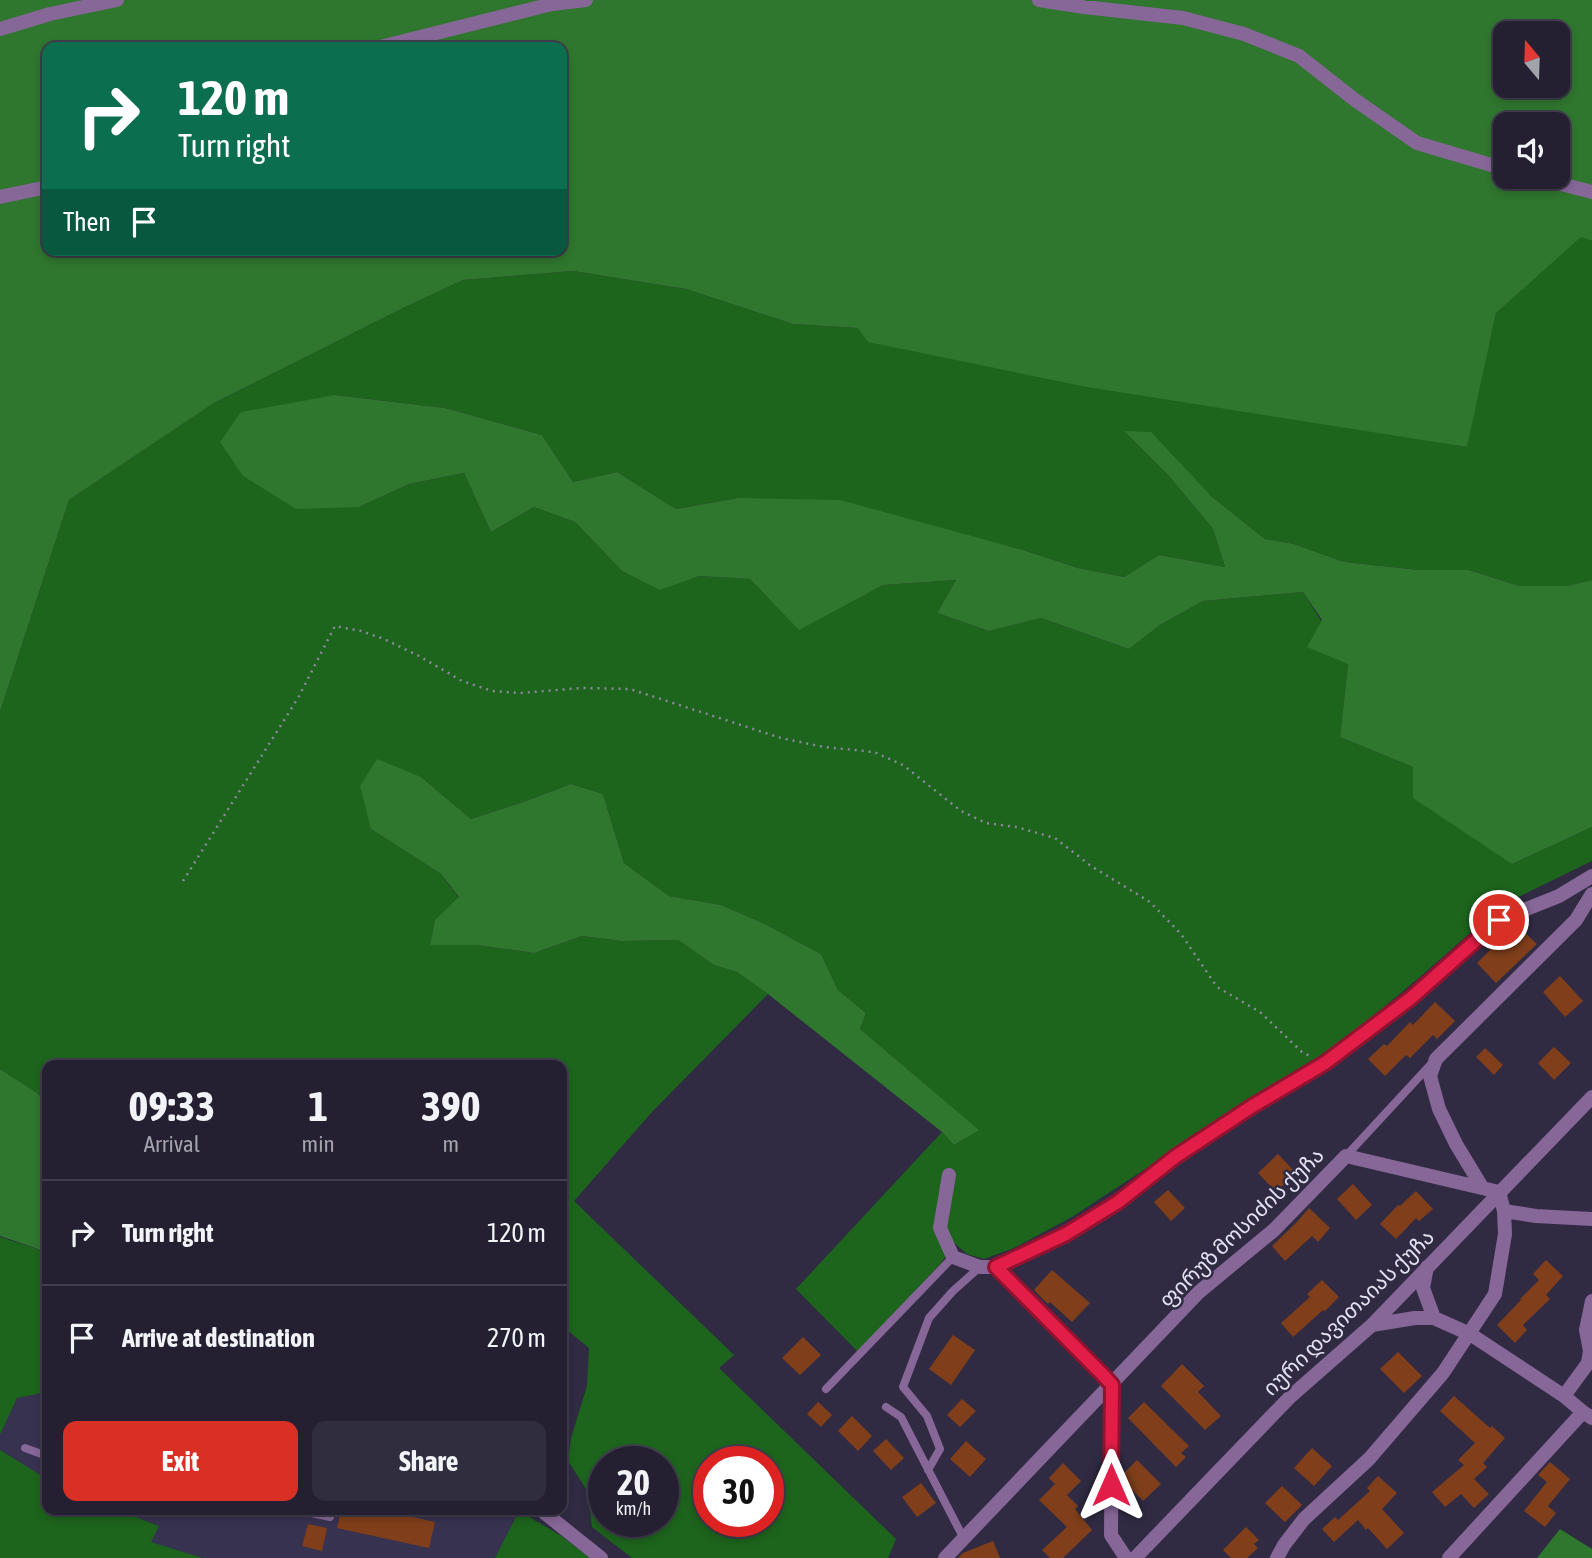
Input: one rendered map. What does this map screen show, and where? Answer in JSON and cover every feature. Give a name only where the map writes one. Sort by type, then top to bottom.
[{"type":"street","points":[[0,29],[50,14],[117,0]]},
{"type":"street","points":[[400,42],[552,4],[586,0]]},
{"type":"street","points":[[1039,0],[1183,18],[1244,34],[1299,56],[1354,100],[1417,143],[1493,165]]},
{"type":"street","points":[[1570,186],[1592,192]]},
{"type":"street","points":[[0,197],[42,188]]},
{"type":"street","points":[[949,1175],[940,1228],[953,1257],[980,1267],[996,1267],[1076,1228],[1118,1202],[1175,1157],[1325,1063],[1411,998],[1499,920],[1559,896],[1592,876]]},
{"type":"street","name":"ფირუზ მოსიძის ქუჩა","points":[[1436,1059],[1576,920],[1592,894]]},
{"type":"street","points":[[1436,1059],[1430,1076],[1439,1109],[1482,1187]]},
{"type":"street","name":"იური დავითაიას ქუჩა","points":[[1135,1558],[1290,1396],[1372,1325],[1592,1097]]},
{"type":"street","points":[[1277,1558],[1304,1519],[1369,1459],[1443,1373],[1495,1294],[1505,1234],[1504,1211],[1499,1192],[1346,1156]]},
{"type":"street","name":"ფირუზ მოსიძის ქუჩა","points":[[945,1558],[1199,1292],[1274,1230],[1346,1156]]},
{"type":"street","points":[[1504,1211],[1592,1219]]},
{"type":"street","points":[[996,1267],[1112,1385],[1111,1535],[1126,1558]]},
{"type":"street","points":[[1427,1267],[1423,1288],[1433,1318]]},
{"type":"street","points":[[1564,1396],[1590,1361],[1586,1330],[1592,1301]]},
{"type":"street","points":[[1372,1325],[1433,1318],[1470,1334],[1564,1396],[1587,1415],[1448,1558]]},
{"type":"street","points":[[547,1515],[601,1558]]},
{"type":"lane","name":"ფირუზ მოსიძის ქუჩა","points":[[1346,1156],[1436,1059]]},
{"type":"lane","points":[[826,1389],[953,1257]]},
{"type":"lane","points":[[928,1470],[940,1449],[928,1416],[904,1387],[929,1318],[953,1291],[980,1267]]},
{"type":"lane","points":[[886,1407],[901,1417],[964,1539]]},
{"type":"lane","points":[[25,1448],[42,1453]]},
{"type":"path","points":[[183,881],[298,698],[335,626],[384,639],[461,681],[492,691],[630,689],[781,737],[824,747],[874,752],[903,765],[961,811],[986,823],[1016,827],[1055,838],[1091,866],[1150,902],[1181,934],[1217,987],[1260,1012],[1302,1052],[1325,1063]]},
{"type":"shaded area","points":[[42,1393],[42,1476],[0,1450],[0,1435],[17,1398]]},
{"type":"shaded area","points":[[131,1515],[517,1515],[495,1558],[203,1558],[150,1542],[159,1526]]},
{"type":"green space","points":[[0,0],[1592,0],[1592,241],[1581,237],[1496,313],[1467,447],[1087,387],[868,342],[858,328],[793,324],[686,289],[573,271],[463,280],[214,403],[69,500],[0,712]]},
{"type":"green space","points":[[1581,236],[1592,241],[1592,580],[1567,586],[1519,586],[1469,570],[1420,570],[1344,562],[1294,544],[1265,539],[1125,432],[1168,475],[1213,529],[1225,567],[1159,555],[1124,577],[1078,568],[1023,550],[937,528],[738,498],[676,509],[617,472],[573,482],[542,435],[445,408],[335,395],[359,507],[409,484],[464,473],[491,532],[534,507],[575,522],[622,571],[660,589],[699,576],[750,579],[799,629],[883,585],[956,580],[937,613],[989,631],[1041,618],[1129,649],[1160,625],[1203,601],[1303,592],[1348,664],[1340,737],[1413,767],[1512,864],[1592,827],[1592,861],[1502,905],[1333,1050],[1304,1065],[1072,1217],[1014,1248],[984,1259],[967,1254],[954,1243],[942,1262],[858,1352],[796,1289],[942,1132],[954,1145],[978,1130],[860,1029],[866,1013],[838,990],[821,954],[763,923],[721,905],[669,896],[624,863],[603,794],[571,784],[471,819],[421,777],[371,829],[441,874],[459,898],[435,921],[430,945],[477,945],[534,953],[582,936],[622,941],[678,940],[714,965],[737,972],[768,994],[652,1112],[574,1201],[734,1355],[719,1368],[896,1539],[888,1558],[632,1558],[605,1537],[679,1537],[679,1446],[588,1446],[588,1492],[568,1461],[571,1438],[587,1386],[589,1348],[567,1330],[567,1060],[42,1060],[42,1098],[0,1069],[0,712],[69,500],[214,403],[463,280],[573,271],[686,289],[793,324],[858,328],[1466,447],[1496,313]]},
{"type":"green space","points":[[335,395],[445,408],[542,435],[573,482],[617,472],[676,509],[738,498],[840,500],[1023,550],[1078,568],[1124,577],[1159,555],[1225,567],[1213,529],[1168,475],[1124,431],[1151,432],[1211,496],[1265,539],[1294,544],[1344,562],[1420,570],[1469,570],[1519,586],[1567,586],[1592,580],[1592,827],[1512,864],[1413,798],[1413,767],[1340,737],[1348,664],[1307,647],[1322,620],[1303,592],[1203,601],[1160,625],[1129,649],[1041,618],[989,631],[937,613],[956,580],[883,585],[799,630],[750,579],[699,576],[660,590],[622,571],[575,522],[534,507],[491,532],[464,473],[409,484],[359,507],[296,509],[243,476],[220,442],[241,412]]},
{"type":"green space","points":[[377,759],[421,777],[471,819],[571,784],[603,794],[624,863],[669,896],[721,905],[763,923],[821,954],[838,990],[866,1013],[860,1029],[979,1130],[954,1145],[942,1132],[768,994],[737,972],[714,965],[678,940],[622,941],[582,936],[534,953],[477,945],[430,945],[435,920],[459,897],[441,874],[371,829],[360,786]]},
{"type":"green space","points":[[0,1069],[42,1098],[42,1250],[0,1236]]},
{"type":"green space","points":[[0,1237],[42,1250],[42,1393],[17,1398],[0,1435]]},
{"type":"green space","points":[[0,1450],[42,1476],[42,1515],[131,1515],[159,1526],[151,1542],[203,1558],[0,1558]]},
{"type":"green space","points":[[517,1515],[526,1515],[560,1535],[590,1558],[495,1558]]},
{"type":"green space","points":[[1560,1529],[1592,1549],[1592,1558],[1537,1558]]},
{"type":"building","points":[[1518,926],[1537,944],[1496,983],[1477,963]]},
{"type":"building","points":[[1560,976],[1583,1001],[1565,1017],[1543,992]]},
{"type":"building","points":[[1435,1002],[1455,1021],[1437,1039],[1433,1035],[1410,1058],[1406,1055],[1385,1076],[1368,1059],[1384,1044],[1387,1046],[1410,1022],[1413,1025]]},
{"type":"building","points":[[1554,1047],[1571,1063],[1554,1080],[1538,1063]]},
{"type":"building","points":[[1485,1048],[1503,1065],[1494,1075],[1476,1057]]},
{"type":"building","points":[[1278,1154],[1296,1173],[1276,1192],[1258,1173]]},
{"type":"building","points":[[1353,1184],[1372,1205],[1356,1220],[1337,1199]]},
{"type":"building","points":[[1168,1190],[1185,1208],[1171,1221],[1154,1202]]},
{"type":"building","points":[[1416,1191],[1433,1209],[1419,1221],[1416,1218],[1396,1239],[1380,1224]]},
{"type":"building","points":[[1309,1208],[1330,1228],[1318,1242],[1312,1236],[1285,1261],[1272,1246]]},
{"type":"building","points":[[1546,1260],[1563,1276],[1546,1295],[1550,1299],[1523,1325],[1527,1330],[1515,1343],[1497,1325],[1539,1280],[1533,1274]]},
{"type":"building","points":[[1052,1270],[1090,1303],[1072,1322],[1034,1290]]},
{"type":"building","points":[[1322,1280],[1339,1297],[1293,1337],[1281,1323],[1310,1297],[1307,1294]]},
{"type":"building","points":[[953,1335],[975,1350],[951,1385],[929,1369]]},
{"type":"building","points":[[803,1337],[821,1355],[800,1375],[782,1358]]},
{"type":"building","points":[[1398,1352],[1422,1376],[1404,1393],[1380,1369]]},
{"type":"building","points":[[1182,1364],[1204,1386],[1198,1392],[1221,1416],[1205,1430],[1161,1386]]},
{"type":"building","points":[[1454,1396],[1505,1438],[1483,1463],[1487,1467],[1474,1479],[1489,1494],[1474,1508],[1461,1494],[1445,1507],[1432,1492],[1464,1465],[1458,1460],[1475,1443],[1440,1411]]},
{"type":"building","points":[[962,1399],[976,1411],[960,1427],[947,1415]]},
{"type":"building","points":[[818,1402],[832,1415],[821,1427],[807,1414]]},
{"type":"building","points":[[1144,1402],[1189,1446],[1181,1453],[1186,1457],[1176,1467],[1128,1418]]},
{"type":"building","points":[[852,1416],[872,1436],[858,1451],[838,1431]]},
{"type":"building","points":[[886,1439],[904,1458],[891,1470],[873,1451]]},
{"type":"building","points":[[966,1441],[986,1459],[970,1477],[950,1459]]},
{"type":"building","points":[[1312,1448],[1332,1466],[1314,1486],[1294,1468]]},
{"type":"building","points":[[1137,1460],[1161,1484],[1143,1501],[1121,1479]]},
{"type":"building","points":[[1550,1462],[1570,1479],[1548,1506],[1556,1513],[1545,1527],[1524,1511],[1547,1482],[1538,1475]]},
{"type":"building","points":[[1063,1463],[1081,1481],[1067,1495],[1078,1506],[1075,1509],[1092,1530],[1063,1558],[1050,1558],[1042,1550],[1067,1527],[1039,1500],[1055,1484],[1049,1478]]},
{"type":"building","points":[[1378,1476],[1397,1493],[1382,1509],[1404,1533],[1387,1549],[1358,1520],[1334,1542],[1322,1529],[1335,1517],[1338,1520],[1370,1491],[1367,1488]]},
{"type":"building","points":[[921,1483],[936,1503],[917,1517],[902,1497]]},
{"type":"building","points":[[1282,1486],[1302,1505],[1285,1522],[1265,1503]]},
{"type":"building","points":[[340,1515],[404,1515],[435,1522],[429,1548],[337,1528]]},
{"type":"building","points":[[308,1524],[327,1528],[322,1551],[302,1546]]},
{"type":"building","points":[[1246,1527],[1259,1540],[1254,1544],[1258,1548],[1247,1558],[1231,1558],[1223,1550]]},
{"type":"building","points":[[993,1541],[1000,1558],[958,1558],[963,1553]]},
{"type":"route","points":[[1111,1485],[1112,1385],[996,1267],[1066,1234],[1118,1202],[1175,1157],[1325,1063],[1411,998],[1499,920]]}]
